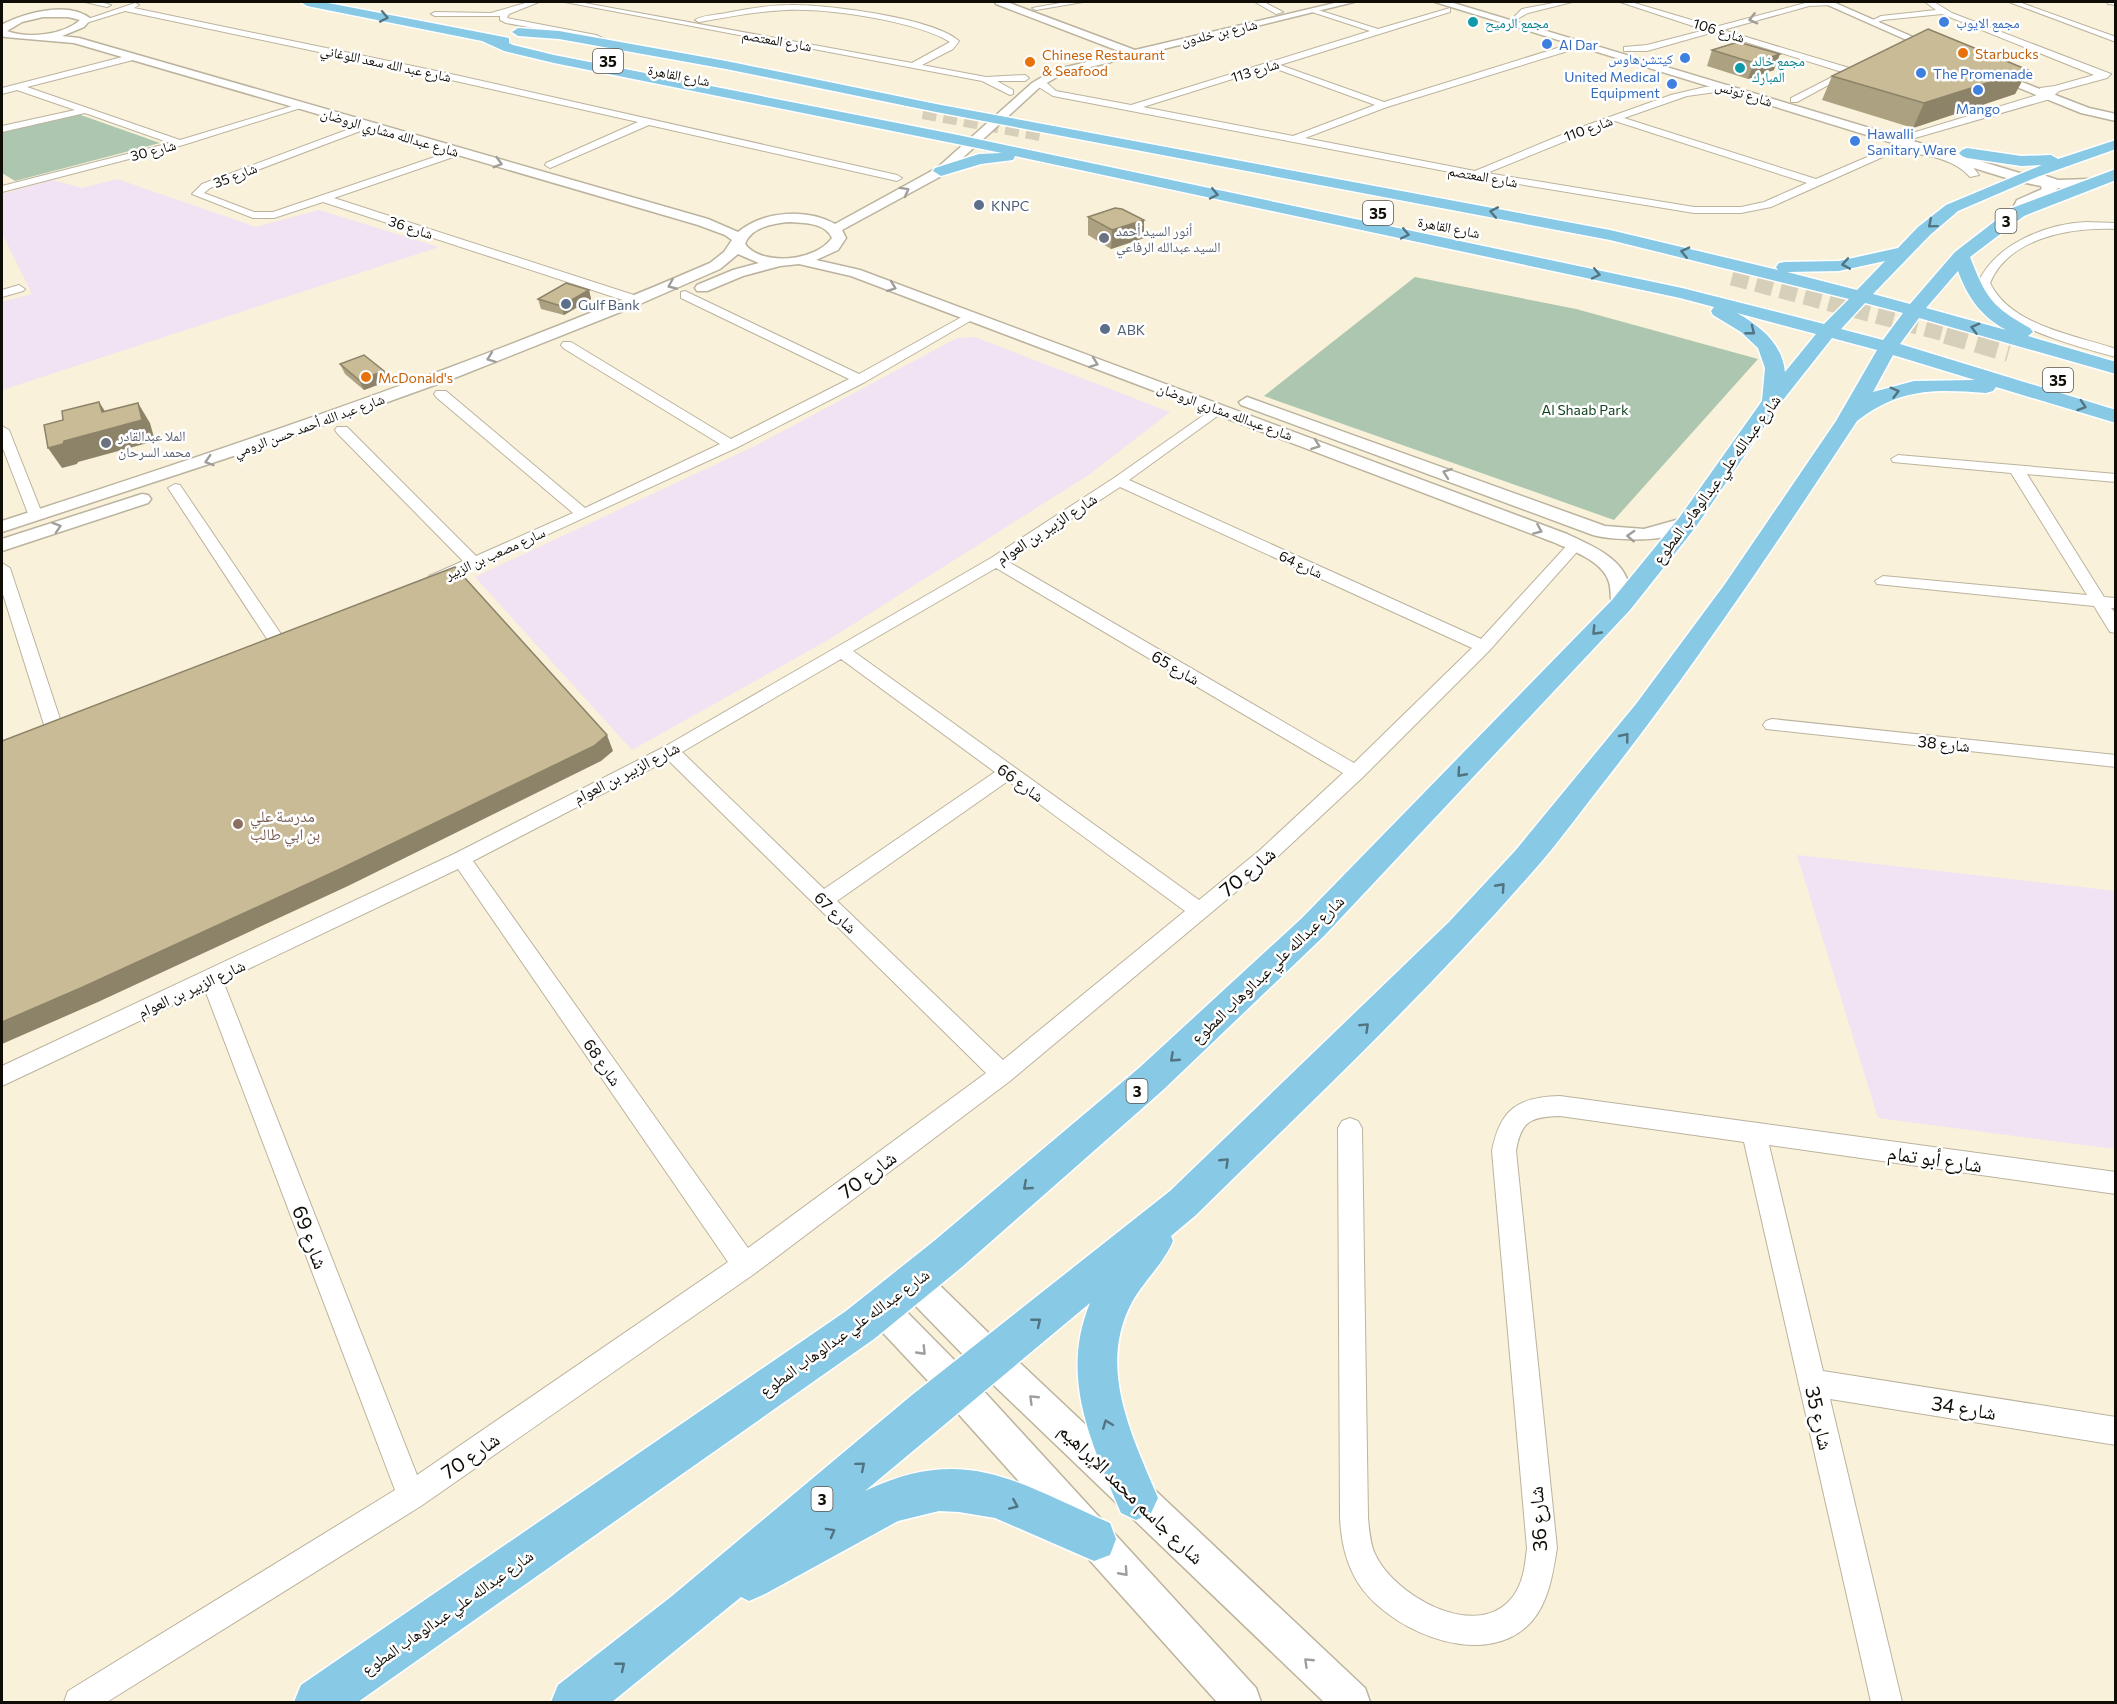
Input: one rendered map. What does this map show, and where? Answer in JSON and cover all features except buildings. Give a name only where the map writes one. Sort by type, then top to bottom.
[{"type":"main road","name":"شارع القاهرة","points":[[307,2],[910,121]]},
{"type":"main road","name":"شارع القاهرة","points":[[369,2],[929,110]]},
{"type":"main road","name":"شارع تونس","points":[[1470,5],[1571,43],[1594,47],[1703,85],[1728,88],[1765,99],[1892,143],[1964,155]]},
{"type":"main road","name":"شارع تونس","points":[[1443,6],[1470,5],[1493,8],[1627,49],[1648,52],[1799,102],[1912,136],[2049,183],[2090,183]]},
{"type":"main road","points":[[518,32],[551,33],[611,44],[929,110],[993,109],[1038,135],[1610,234],[1914,311],[2115,368]]},
{"type":"main road","points":[[485,37],[509,48],[554,59],[965,141],[1682,293],[1888,346],[2115,417]]},
{"type":"main road","points":[[1018,97],[1038,135]]},
{"type":"main road","points":[[1765,99],[1804,107],[1799,102]]},
{"type":"main road","points":[[890,126],[921,138],[929,146]]},
{"type":"main road","name":"شارع القاهرة","points":[[1038,135],[1520,242]]},
{"type":"main road","name":"شارع القاهرة","points":[[1038,135],[1537,233],[1732,277]]},
{"type":"main road","name":"شارع عبدالله علي عبدالوهاب المطوع","points":[[318,1702],[881,1308],[1151,1079],[1313,927],[1621,605],[1687,523],[1772,401],[1829,330],[1924,231],[1952,208],[2026,176],[2115,144]]},
{"type":"main road","points":[[1964,155],[2021,161],[2084,156]]},
{"type":"main road","points":[[1952,208],[1950,203],[1953,195],[1974,175],[1964,155]]},
{"type":"main road","points":[[941,171],[991,157],[1041,157]]},
{"type":"main road","name":"3","points":[[575,1702],[688,1612],[1182,1203],[1384,1008],[1526,860],[1646,711],[1734,588],[1846,421],[1888,346],[1914,311],[1961,256],[2018,212],[2115,174]]},
{"type":"main road","points":[[2018,212],[2022,203],[2047,192],[2051,188],[2049,183]]},
{"type":"main road","points":[[1719,260],[1774,267],[1824,267],[1903,252]]},
{"type":"main road","points":[[1961,256],[1973,291],[1984,306],[2021,331],[2072,355]]},
{"type":"main road","points":[[1645,268],[1714,284]]},
{"type":"main road","points":[[1682,293],[1742,324],[1767,346],[1777,368],[1772,401]]},
{"type":"main road","name":"35","points":[[2115,384],[2005,357],[2115,398]]},
{"type":"main road","points":[[1846,421],[1855,410],[1868,402],[1905,390],[1952,385],[2034,391]]},
{"type":"main road","points":[[1136,1498],[1103,1415],[1096,1364],[1097,1343],[1102,1324],[1118,1288],[1182,1203]]},
{"type":"main road","points":[[688,1612],[889,1500],[924,1491],[942,1489],[980,1493],[1094,1539]]},
{"type":"street","points":[[89,2],[107,5],[146,2]]},
{"type":"street","points":[[435,14],[480,15],[506,12],[535,2]]},
{"type":"street","name":"شارع المعتصم","points":[[569,2],[985,79],[999,84],[1018,97],[1065,95]]},
{"type":"street","points":[[588,5],[609,2]]},
{"type":"street","points":[[999,2],[1134,50]]},
{"type":"street","points":[[1017,2],[1134,50]]},
{"type":"street","points":[[1036,8],[1078,2]]},
{"type":"street","points":[[1259,2],[1279,12]]},
{"type":"street","name":"شارع بن خلدون","points":[[993,109],[1065,69],[1279,12],[1349,2]]},
{"type":"street","points":[[1519,16],[1525,11],[1564,2]]},
{"type":"street","name":"شارع 106","points":[[1624,2],[1849,71]]},
{"type":"street","points":[[1648,52],[1715,29],[1809,4],[1828,2],[1874,22],[1909,42],[1950,55]]},
{"type":"street","points":[[1929,2],[1942,12],[2104,76]]},
{"type":"street","points":[[2013,2],[2115,40]]},
{"type":"street","points":[[2111,2],[2115,3]]},
{"type":"street","points":[[63,14],[107,5]]},
{"type":"street","points":[[3,27],[33,37],[63,32],[122,5]]},
{"type":"street","name":"شارع عبد الله سعد اللوغاني","points":[[122,5],[902,175]]},
{"type":"street","points":[[1319,6],[1380,32]]},
{"type":"street","name":"شارع بن خلدون","points":[[993,109],[1018,97],[1025,78],[1048,68],[1319,6]]},
{"type":"street","name":"شارع 113","points":[[1129,108],[1380,32],[1443,6]]},
{"type":"street","points":[[683,22],[790,7],[893,21],[942,33],[955,41],[950,47],[915,65]]},
{"type":"street","points":[[506,12],[503,18],[506,21],[596,37],[611,44]]},
{"type":"street","points":[[1874,22],[1876,19],[1942,12]]},
{"type":"street","points":[[3,27],[47,15],[63,14],[81,15],[84,23]]},
{"type":"street","name":"شارع عبدالله مشاري الروضان","points":[[84,23],[85,32],[94,36],[717,214],[716,219],[703,222]]},
{"type":"street","points":[[75,40],[80,36],[94,36]]},
{"type":"street","name":"شارع عبدالله مشاري الروضان","points":[[33,37],[75,40],[703,222],[730,232],[739,242],[744,253],[758,259],[792,261],[855,273],[1496,512],[1575,545],[1598,557],[1614,572],[1619,580],[1621,605]]},
{"type":"street","points":[[1291,140],[1384,105],[1571,43]]},
{"type":"street","points":[[2,91],[134,57]]},
{"type":"street","points":[[1273,65],[1384,105]]},
{"type":"street","points":[[1799,102],[1859,67]]},
{"type":"street","points":[[1980,68],[2092,114],[2115,118]]},
{"type":"street","points":[[203,76],[215,76],[220,73],[219,71]]},
{"type":"street","points":[[2030,90],[2056,89],[2115,71]]},
{"type":"street","points":[[225,83],[223,80],[228,78],[245,79]]},
{"type":"street","name":"شارع المعتصم","points":[[985,79],[1025,78]]},
{"type":"street","name":"شارع المعتصم","points":[[1041,81],[1042,86],[1048,91],[1291,140],[1653,205],[1718,212],[1767,205],[1817,183],[1892,143],[1949,159],[1968,168],[1974,175]]},
{"type":"street","name":"شارع 110","points":[[1476,174],[1548,142],[1703,85]]},
{"type":"street","points":[[18,87],[83,111],[180,142]]},
{"type":"street","points":[[1912,136],[2047,96],[2056,89]]},
{"type":"street","name":"شارع 30","points":[[2,189],[180,142],[302,106]]},
{"type":"street","points":[[843,244],[868,212],[941,171],[993,109]]},
{"type":"street","points":[[2,129],[83,111]]},
{"type":"street","points":[[1615,118],[1817,183]]},
{"type":"street","points":[[550,165],[649,121]]},
{"type":"street","name":"شارع 35","points":[[323,198],[274,215],[258,216],[200,197],[197,193],[206,186],[368,126]]},
{"type":"street","points":[[944,149],[965,141]]},
{"type":"street","points":[[323,198],[458,152]]},
{"type":"street","points":[[877,189],[902,175]]},
{"type":"street","points":[[580,187],[590,186],[599,180]]},
{"type":"street","points":[[603,193],[605,189],[622,186]]},
{"type":"street","name":"شارع 36","points":[[323,198],[636,300]]},
{"type":"street","points":[[748,218],[804,219],[842,209],[868,212]]},
{"type":"street","name":"شارع عبد الله أحمد حسن الرومي","points":[[2,527],[255,444],[499,355],[704,271],[725,259],[754,227],[783,219]]},
{"type":"street","name":"شارع عبدالله مشاري الروضان","points":[[804,219],[822,222],[843,244],[875,266],[1600,531],[1623,536],[1656,534],[1687,523]]},
{"type":"street","points":[[2115,226],[2080,226],[2056,230],[2034,239],[2000,259],[1987,272],[1984,283],[1998,304],[2011,313],[2038,326],[2115,353]]},
{"type":"street","name":"شارع عبد الله أحمد حسن الرومي","points":[[220,473],[441,394],[567,345],[746,270],[823,254],[843,244]]},
{"type":"street","points":[[855,273],[856,268],[875,266]]},
{"type":"street","points":[[704,271],[725,269],[728,272],[725,278]]},
{"type":"street","points":[[2,294],[19,289]]},
{"type":"street","points":[[685,295],[860,379]]},
{"type":"street","name":"سارع مصعب بن الزبير","points":[[422,585],[584,514],[731,445],[860,379],[971,317]]},
{"type":"street","points":[[1064,351],[1059,347],[1063,342],[1079,342]]},
{"type":"street","points":[[567,345],[731,445]]},
{"type":"street","points":[[441,394],[584,514]]},
{"type":"street","name":"شارع الزبير بن العوام","points":[[2,1076],[212,979],[461,859],[670,751],[996,561],[1119,481],[1218,409]]},
{"type":"street","points":[[2,430],[36,516]]},
{"type":"street","name":"شارع عبد الله أحمد حسن الرومي","points":[[342,430],[474,563]]},
{"type":"street","points":[[1898,459],[2115,477]]},
{"type":"street","points":[[2016,469],[2107,602],[2115,628]]},
{"type":"street","name":"شارع 64","points":[[1119,481],[1483,647]]},
{"type":"street","points":[[2,545],[170,490],[279,644]]},
{"type":"street","points":[[1496,512],[1514,509],[1518,500]]},
{"type":"street","name":"شارع 70","points":[[79,1702],[411,1496],[745,1265],[1002,1074],[1267,855],[1356,772],[1483,647],[1575,545]]},
{"type":"street","name":"شارع 65","points":[[996,561],[1356,772]]},
{"type":"street","points":[[2,568],[55,731]]},
{"type":"street","points":[[1883,581],[2107,602]]},
{"type":"street","name":"شارع 66","points":[[843,652],[1200,911]]},
{"type":"street","name":"شارع 38","points":[[1772,724],[2115,761]]},
{"type":"street","name":"شارع 67","points":[[670,751],[1002,1074]]},
{"type":"street","points":[[823,900],[1008,772]]},
{"type":"street","name":"شارع 68","points":[[461,859],[745,1265]]},
{"type":"street","name":"شارع 69","points":[[212,979],[411,1496]]},
{"type":"street","name":"شارع 36","points":[[1350,1128],[1356,1538],[1363,1562],[1380,1586],[1396,1602],[1418,1616],[1439,1624],[1461,1629],[1481,1630],[1502,1625],[1516,1617],[1539,1576],[1542,1548],[1505,1162],[1506,1137],[1510,1126],[1528,1109],[1539,1106],[1560,1106],[1754,1133]]},
{"type":"street","name":"شارع 35","points":[[1754,1133],[1887,1702]]},
{"type":"street","name":"شارع أبو تمام","points":[[1754,1133],[2115,1183]]},
{"type":"street","name":"شارع جاسم محمد الإبراهيم","points":[[914,1282],[991,1359],[1351,1702]]},
{"type":"street","points":[[881,1308],[957,1387],[1242,1702]]},
{"type":"street","name":"شارع 34","points":[[1812,1383],[2115,1431]]},
{"type":"shaded area","points":[[117,179],[256,227],[319,210],[439,247],[2,390],[2,302],[32,294],[2,233],[2,194],[52,180],[82,188]]},
{"type":"shaded area","points":[[974,337],[1170,412],[1090,474],[828,640],[632,750],[475,577],[757,445],[957,338]]},
{"type":"shaded area","points":[[1797,855],[2115,891],[2115,1149],[1878,1118]]},
{"type":"green space","points":[[78,114],[160,143],[15,181],[2,173],[2,132]]},
{"type":"green space","name":"Al Shaab Park","points":[[1415,277],[1576,309],[1758,359],[1614,520],[1264,396]]},
{"type":"tunnel","points":[[923,112],[1045,135]]},
{"type":"tunnel","points":[[1732,277],[1952,335]]},
{"type":"tunnel","points":[[1946,333],[2009,351]]},
{"type":"place","name":"مجمع الرميح","points":[[1473,22]]},
{"type":"place","name":"مجمع الايوب","points":[[1944,22]]},
{"type":"place","name":"Al Dar","points":[[1547,44]]},
{"type":"place","name":"Starbucks","points":[[1963,53]]},
{"type":"place","name":"كيتشن‌هاوس","points":[[1685,58]]},
{"type":"place","name":"Chinese Restaurant & Seafood","points":[[1030,62]]},
{"type":"place","name":"مجمع خالد المبارك","points":[[1740,68]]},
{"type":"place","name":"The Promenade","points":[[1921,73]]},
{"type":"place","name":"United Medical Equipment","points":[[1672,84]]},
{"type":"place","name":"Mango","points":[[1978,90]]},
{"type":"place","name":"Hawalli Sanitary Ware","points":[[1855,141]]},
{"type":"place","name":"KNPC","points":[[979,205]]},
{"type":"place","name":"أنور السيد أحمد السيد عبدالله الرفاعي","points":[[1104,238]]},
{"type":"place","name":"Gulf Bank","points":[[566,304]]},
{"type":"place","name":"ABK","points":[[1105,329]]},
{"type":"place","name":"McDonald's","points":[[366,377]]},
{"type":"place","name":"الملا عبدالقادر محمد السرحان","points":[[106,443]]},
{"type":"place","name":"مدرسة علي بن ابي طالب","points":[[238,824]]}]
